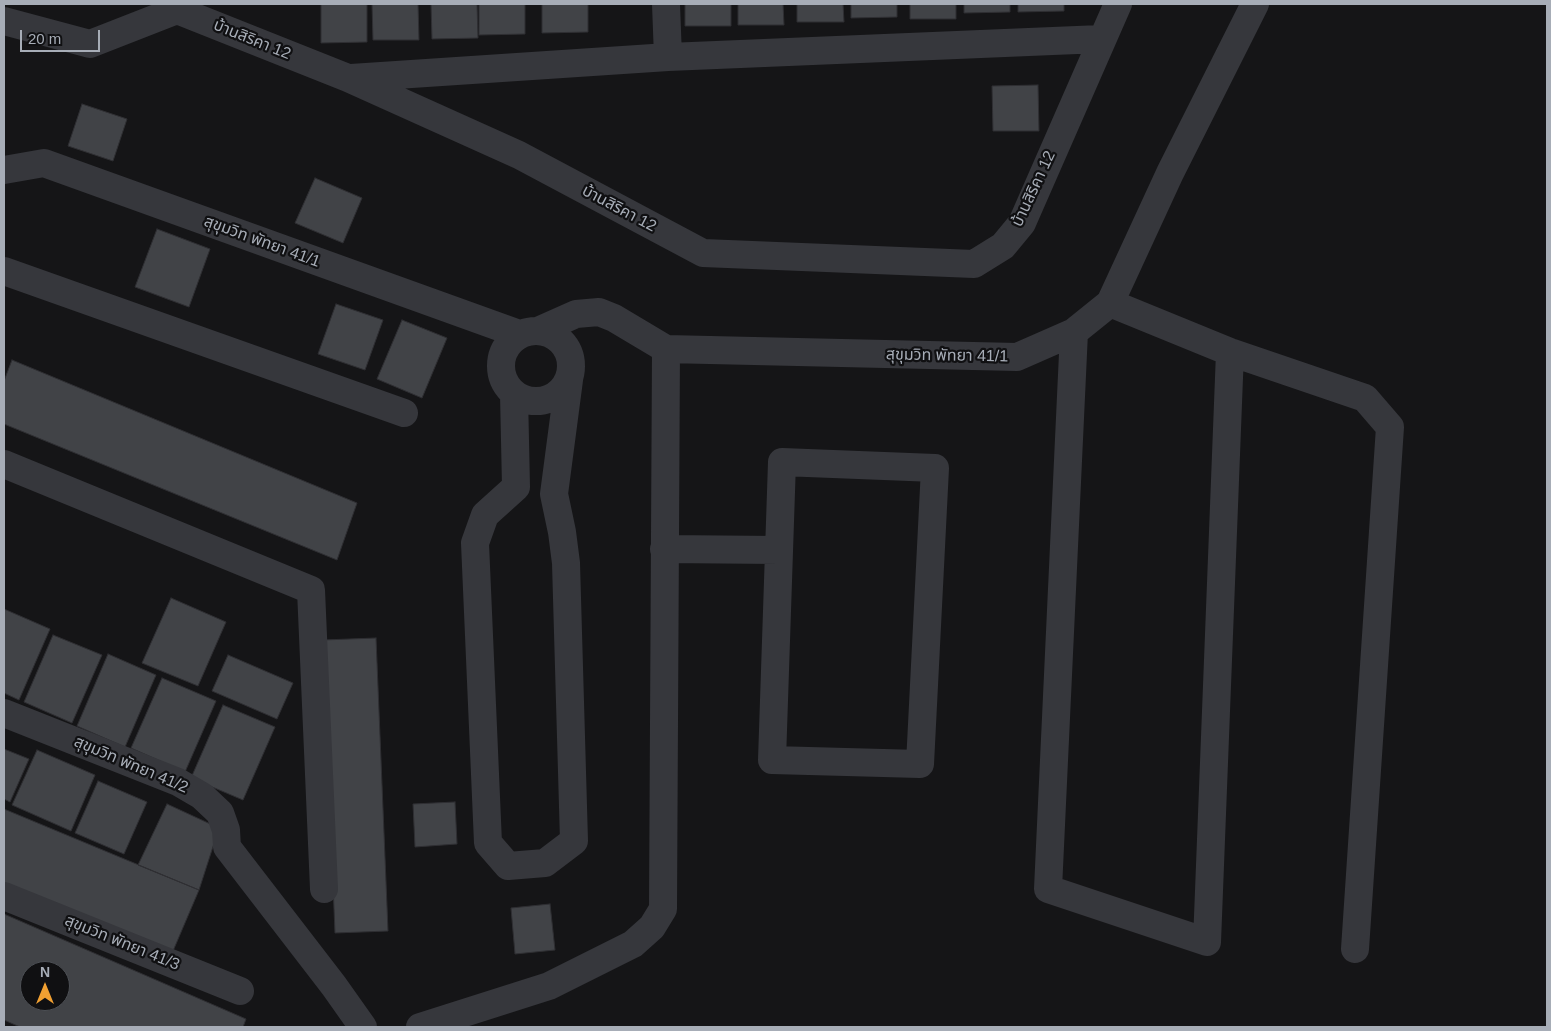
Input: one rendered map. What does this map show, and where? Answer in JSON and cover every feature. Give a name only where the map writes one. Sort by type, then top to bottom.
[{"type":"street","points":[[666,4],[668,57]]},
{"type":"street","name":"บ้านสิริคา 12","points":[[4,21],[90,44],[178,7],[348,78],[519,155],[702,254],[974,264],[1003,246],[1022,223],[1101,39],[1118,4]]},
{"type":"street","name":"สุขุมวิท พัทยา 41/1","points":[[4,170],[44,163],[530,332],[576,314],[598,312],[614,318],[666,349],[1017,357],[1074,332],[1110,303],[1170,173],[1255,4]]},
{"type":"street","points":[[348,78],[668,57],[1101,39]]},
{"type":"street","points":[[4,271],[404,413]]},
{"type":"street","points":[[1110,303],[1230,352],[1366,398],[1390,427],[1355,949]]},
{"type":"street","points":[[514,394],[516,487],[486,515],[475,543],[488,843],[508,866],[545,863],[574,841],[566,563],[554,494],[571,369],[567,348],[560,339],[550,334],[530,332],[511,340],[504,348],[500,363],[502,378],[514,394],[529,401],[545,400],[559,393],[569,380]]},
{"type":"street","points":[[1074,332],[1048,889],[1207,942],[1230,352]]},
{"type":"street","points":[[420,1027],[557,982],[633,944],[652,927],[663,909],[666,349]]},
{"type":"street","points":[[782,462],[935,468],[920,764],[772,760],[779,550],[782,462]]},
{"type":"street","points":[[4,464],[311,590],[324,889]]},
{"type":"street","points":[[516,487],[554,494]]},
{"type":"street","points":[[664,549],[779,550]]},
{"type":"street","name":"สุขุมวิท พัทยา 41/2","points":[[4,713],[178,782],[202,796],[220,813],[226,830],[226,847],[334,986],[363,1027]]},
{"type":"street","name":"สุขุมวิท พัทยา 41/3","points":[[4,896],[240,991]]},
{"type":"building","points":[[321,4],[367,4],[367,42],[321,43]]},
{"type":"building","points":[[372,4],[418,4],[419,40],[373,40]]},
{"type":"building","points":[[431,4],[477,4],[478,38],[432,39]]},
{"type":"building","points":[[479,4],[525,4],[525,34],[479,35]]},
{"type":"building","points":[[542,4],[588,4],[588,32],[542,33]]},
{"type":"building","points":[[685,4],[731,4],[731,26],[685,26]]},
{"type":"building","points":[[738,4],[783,4],[784,25],[738,25]]},
{"type":"building","points":[[797,4],[843,4],[844,22],[797,22]]},
{"type":"building","points":[[851,4],[897,4],[897,17],[851,18]]},
{"type":"building","points":[[910,4],[956,4],[956,19],[910,19]]},
{"type":"building","points":[[964,4],[1010,4],[1010,12],[964,13]]},
{"type":"building","points":[[1018,4],[1064,4],[1064,11],[1018,12]]},
{"type":"building","points":[[1038,85],[1039,131],[993,131],[992,86]]},
{"type":"building","points":[[82,104],[127,119],[113,161],[68,146]]},
{"type":"building","points":[[315,178],[362,198],[343,243],[295,223]]},
{"type":"building","points":[[157,229],[210,249],[189,307],[135,287]]},
{"type":"building","points":[[336,304],[383,320],[365,370],[318,354]]},
{"type":"building","points":[[402,320],[447,338],[422,398],[377,379]]},
{"type":"building","points":[[12,360],[357,503],[337,560],[4,424],[4,381]]},
{"type":"building","points":[[171,598],[226,622],[198,686],[142,663]]},
{"type":"building","points":[[4,609],[50,629],[19,700],[4,693]]},
{"type":"building","points":[[53,635],[102,655],[72,723],[24,702]]},
{"type":"building","points":[[376,638],[388,931],[335,933],[323,640]]},
{"type":"building","points":[[108,654],[156,675],[125,747],[77,726]]},
{"type":"building","points":[[228,655],[293,683],[277,719],[212,691]]},
{"type":"building","points":[[162,678],[216,701],[185,772],[131,748]]},
{"type":"building","points":[[223,705],[275,727],[243,800],[191,778]]},
{"type":"building","points":[[4,749],[29,759],[10,802],[4,799]]},
{"type":"building","points":[[37,750],[95,775],[71,831],[12,805]]},
{"type":"building","points":[[98,781],[147,802],[124,854],[75,833]]},
{"type":"building","points":[[455,802],[457,844],[415,847],[413,804]]},
{"type":"building","points":[[167,804],[219,828],[199,890],[138,865]]},
{"type":"building","points":[[4,809],[199,890],[170,958],[4,889]]},
{"type":"building","points":[[550,904],[555,950],[515,954],[511,908]]},
{"type":"building","points":[[4,914],[246,1019],[243,1027],[20,1027],[4,1020]]}]
